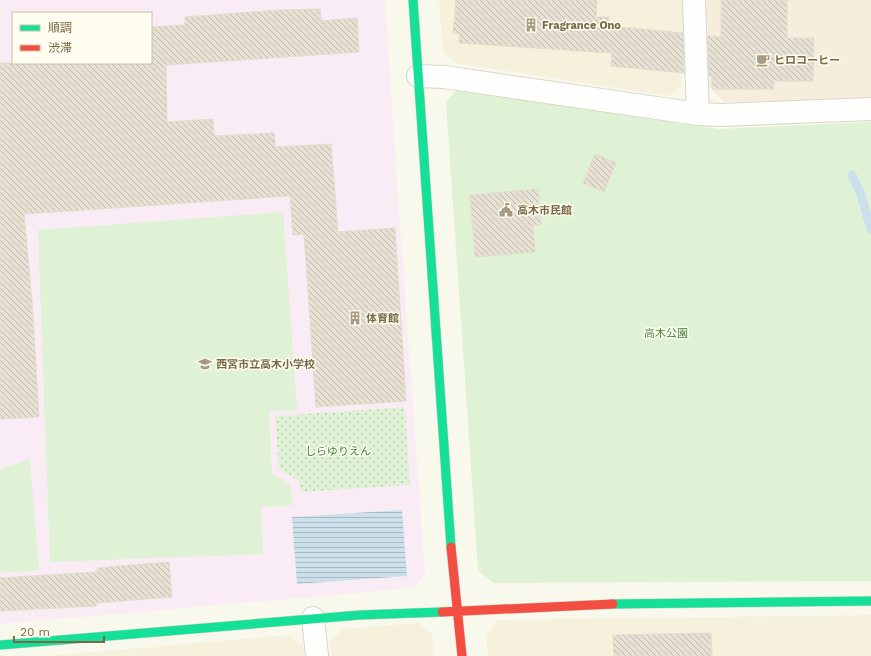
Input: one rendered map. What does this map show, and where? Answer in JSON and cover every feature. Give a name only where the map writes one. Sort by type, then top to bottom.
[{"type":"street","points":[[413,0],[457,611],[462,656]]},
{"type":"street","points":[[694,0],[698,114]]},
{"type":"street","points":[[418,76],[444,77],[698,114],[721,115],[871,109]]},
{"type":"street","points":[[0,645],[313,618],[648,604],[871,600]]},
{"type":"street","points":[[313,618],[317,656]]},
{"type":"shaded area","name":"西宮市立高木小学校","points":[[0,0],[385,0],[425,574],[414,588],[0,624]]},
{"type":"shaded area","points":[[439,0],[684,0],[682,86],[668,96],[454,63],[443,50]]},
{"type":"shaded area","points":[[706,0],[871,0],[871,98],[724,102],[708,86]]},
{"type":"shaded area","points":[[871,615],[871,656],[488,656],[486,635],[497,620]]},
{"type":"shaded area","points":[[418,623],[432,633],[434,656],[332,656],[330,641],[343,629]]},
{"type":"shaded area","points":[[289,635],[303,645],[304,656],[47,656]]},
{"type":"green space","name":"高木公園","points":[[457,90],[719,129],[871,122],[871,581],[493,583],[478,570],[446,102]]},
{"type":"green space","points":[[283,212],[297,410],[269,411],[272,473],[290,485],[292,505],[261,507],[263,554],[50,562],[38,230]]},
{"type":"green space","name":"しらゆりえん","points":[[405,407],[410,485],[300,492],[299,481],[279,469],[275,416]]},
{"type":"green space","points":[[30,459],[39,570],[0,573],[0,471],[3,468]]},
{"type":"water","points":[[402,510],[407,576],[297,584],[292,517]]},
{"type":"building","points":[[456,0],[597,0],[596,17],[609,17],[608,26],[683,33],[684,73],[611,66],[612,53],[459,43],[460,34],[453,33]]},
{"type":"building","name":"ヒロコーヒー","points":[[721,0],[787,0],[787,38],[814,38],[813,81],[774,81],[774,89],[712,89],[712,76],[709,75],[708,36],[721,37]]},
{"type":"building","points":[[320,9],[321,21],[357,18],[359,52],[166,65],[167,122],[213,119],[214,136],[274,133],[275,147],[331,144],[338,232],[395,228],[406,401],[316,407],[304,234],[293,235],[290,196],[24,214],[32,301],[39,417],[0,419],[0,63],[152,64],[152,27],[185,25],[185,17],[280,10]]},
{"type":"building","points":[[595,154],[616,163],[604,192],[583,183]]},
{"type":"building","name":"高木市民館","points":[[538,189],[541,225],[533,225],[535,252],[475,257],[470,195]]},
{"type":"building","points":[[169,562],[172,597],[96,603],[96,606],[0,611],[0,578],[97,572],[97,568]]},
{"type":"building","points":[[711,633],[712,656],[614,656],[613,635]]},
{"type":"waterway","points":[[852,175],[861,195],[871,229]]},
{"type":"traffic: fast","points":[[413,0],[451,547]]},
{"type":"traffic: fast","points":[[613,604],[871,601]]},
{"type":"traffic: fast","points":[[0,645],[360,615],[442,612]]},
{"type":"traffic: jam","points":[[451,547],[462,656]]},
{"type":"traffic: jam","points":[[442,612],[613,604]]},
{"type":"place","name":"Fragrance Ono","points":[[531,25]]},
{"type":"place","name":"ヒロコーヒー","points":[[763,60]]},
{"type":"place","name":"高木市民館","points":[[506,210]]},
{"type":"place","name":"体育館","points":[[355,318]]},
{"type":"place","name":"西宮市立高木小学校","points":[[205,364]]}]
